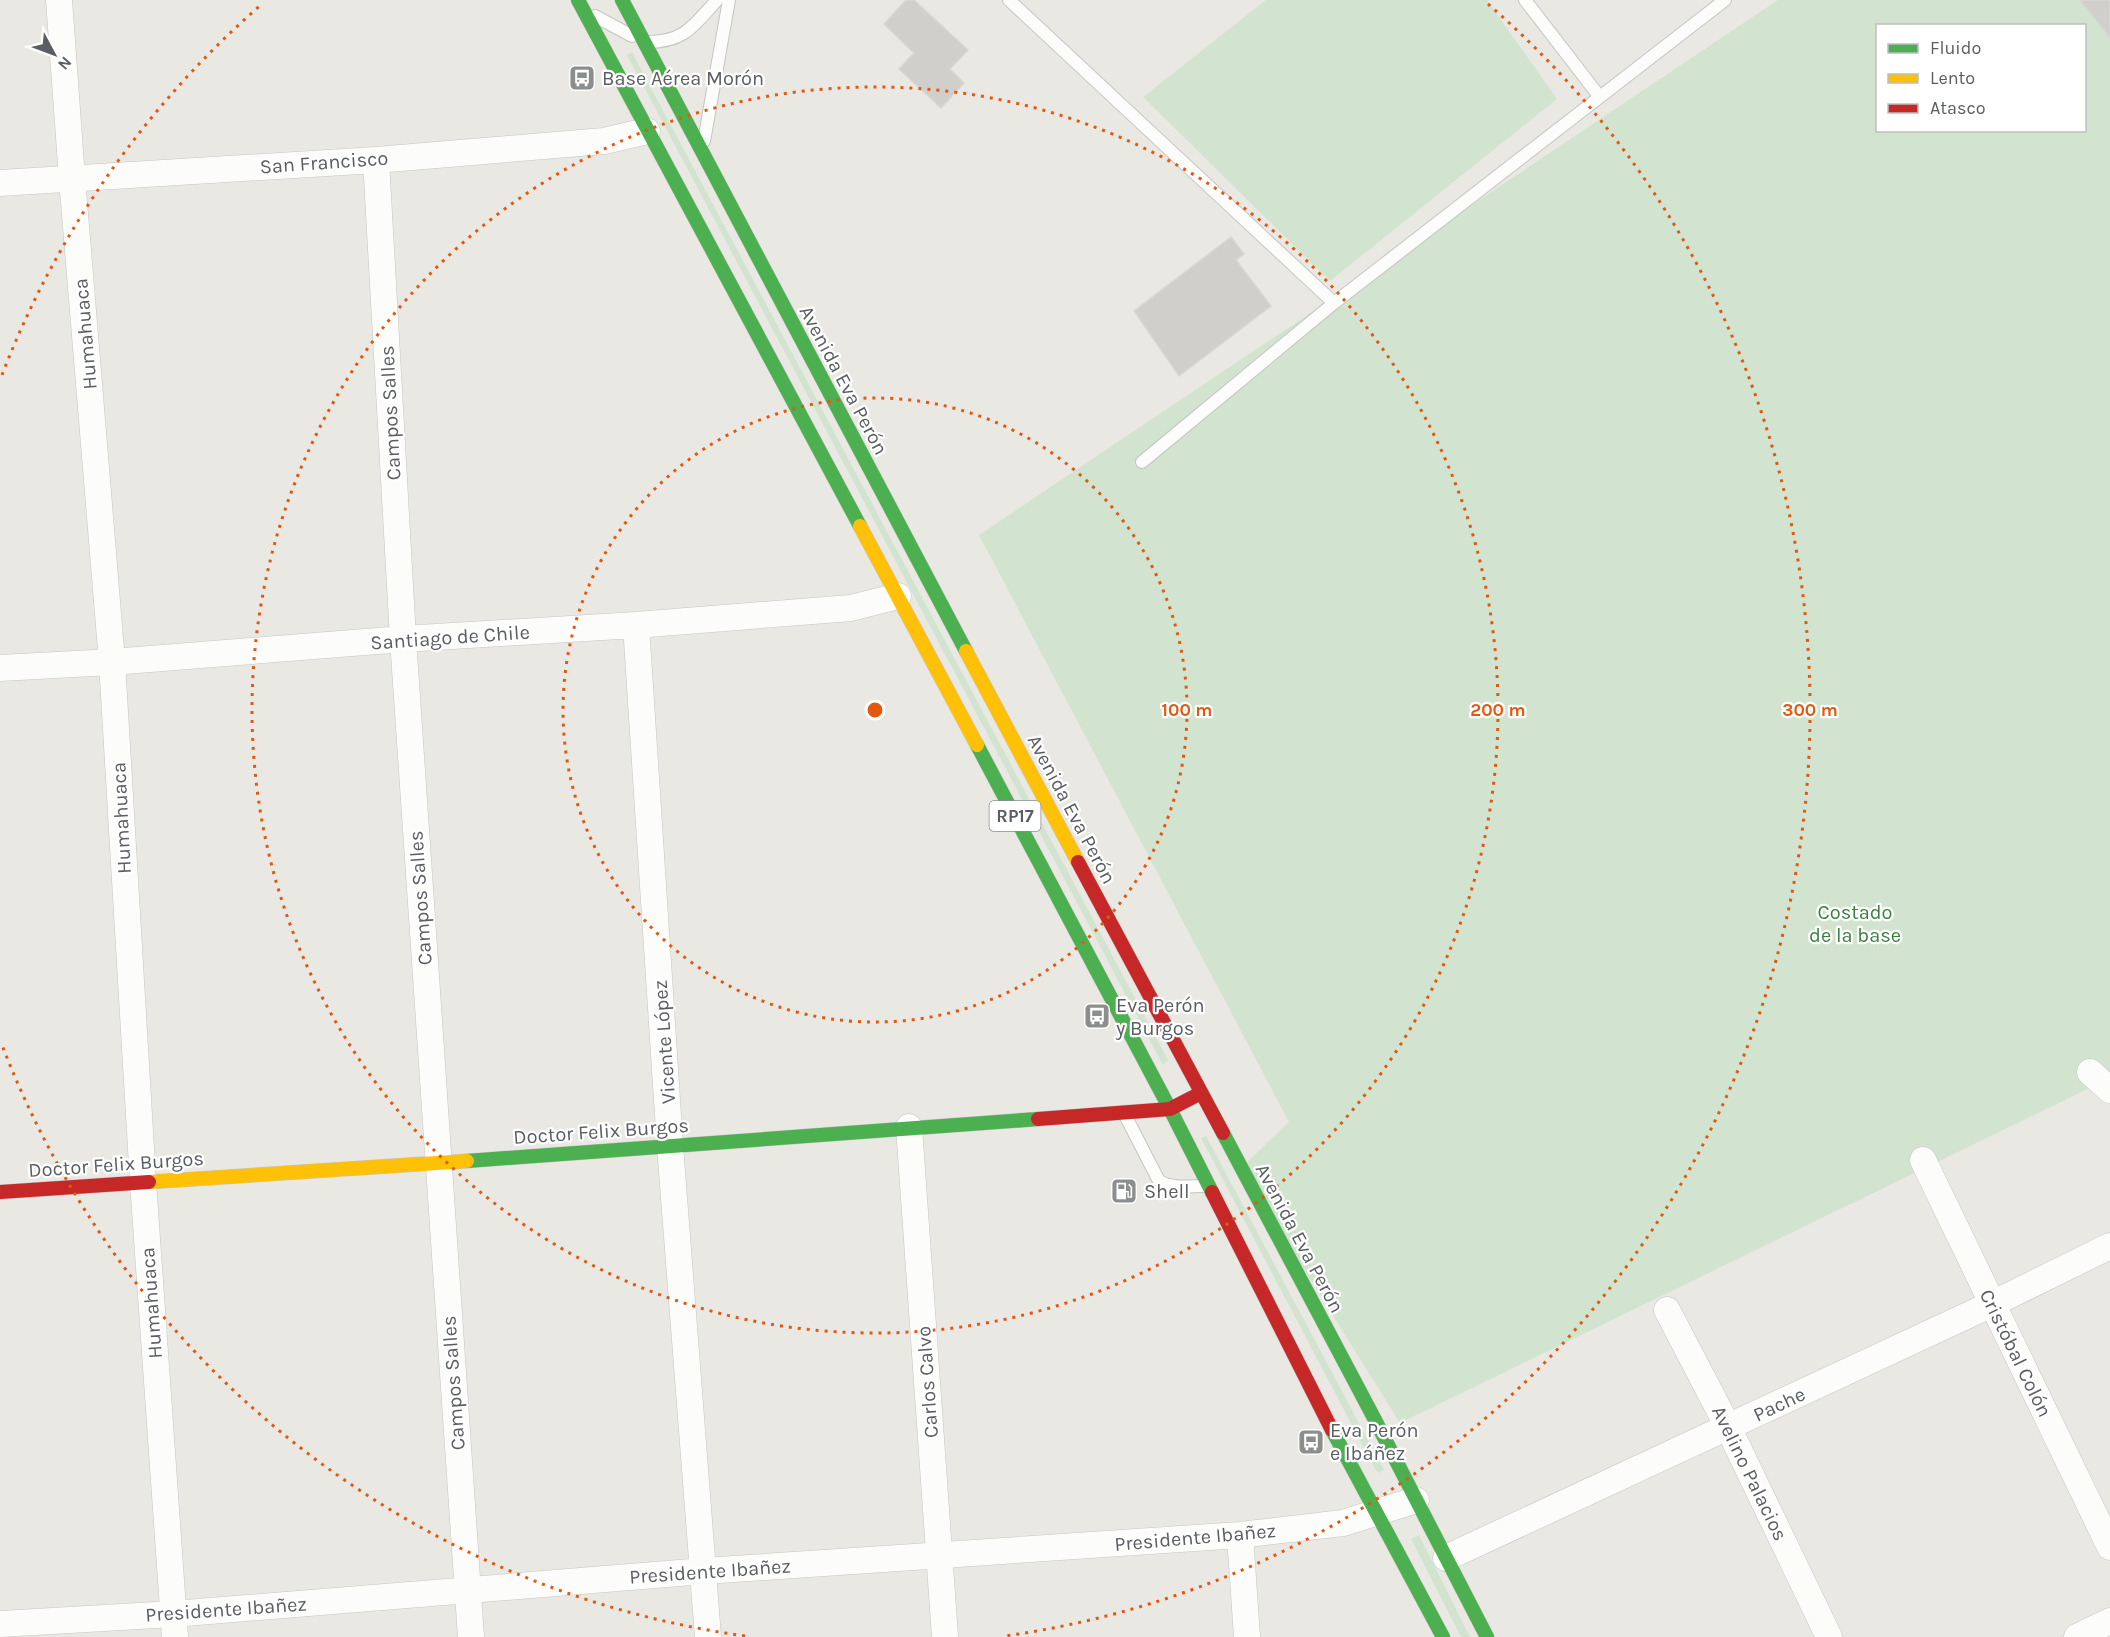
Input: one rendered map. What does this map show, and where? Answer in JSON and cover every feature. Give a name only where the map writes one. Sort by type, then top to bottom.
[{"type":"main road","name":"Avenida Eva Perón","points":[[622,0],[642,42],[1201,1093],[1487,1637]]},
{"type":"main road","name":"RP17","points":[[581,5],[1170,1108],[1376,1513],[1443,1637]]},
{"type":"main road","name":"Doctor Felix Burgos","points":[[0,1192],[438,1163],[1123,1112],[1170,1108],[1201,1093]]},
{"type":"street","name":"Humahuaca","points":[[60,0],[72,178],[112,662],[143,1182],[174,1626]]},
{"type":"street","name":"San Francisco","points":[[0,183],[376,159],[604,141],[647,131]]},
{"type":"street","name":"Campos Salles","points":[[376,159],[403,639],[471,1637]]},
{"type":"street","name":"Santiago de Chile","points":[[0,668],[112,662],[851,608],[898,596]]},
{"type":"street","name":"Vicente López","points":[[636,625],[670,1146],[708,1637]]},
{"type":"street","points":[[2090,1072],[2110,1090]]},
{"type":"street","name":"Carlos Calvo","points":[[909,1127],[945,1637]]},
{"type":"street","name":"Cristóbal Colón","points":[[1923,1160],[2110,1547]]},
{"type":"street","name":"Pache","points":[[1446,1558],[1992,1304],[2110,1246]]},
{"type":"street","name":"Avelino Palacios","points":[[1666,1310],[1728,1427],[1829,1637]]},
{"type":"street","name":"Presidente Ibañez","points":[[0,1624],[174,1626],[467,1590],[704,1571],[1239,1535],[1343,1523],[1416,1500]]},
{"type":"street","points":[[1239,1535],[1247,1637]]},
{"type":"street","points":[[2077,1637],[2110,1621]]},
{"type":"lane","points":[[581,5],[642,42],[665,42],[686,34],[717,0]]},
{"type":"lane","points":[[702,154],[729,0]]},
{"type":"lane","points":[[1010,0],[1334,303]]},
{"type":"lane","points":[[1525,0],[1599,96]]},
{"type":"lane","points":[[1142,462],[1334,303],[1725,0]]},
{"type":"lane","points":[[1123,1112],[1159,1181],[1167,1186],[1208,1185]]},
{"type":"green space","points":[[1266,0],[1487,0],[1557,99],[1330,281],[1143,97]]},
{"type":"green space","name":"Costado de la base","points":[[1778,0],[2110,0],[2110,1078],[1400,1423],[1241,1168],[1289,1122],[979,535]]},
{"type":"green space","points":[[632,52],[1168,1060],[1163,1065],[627,55]]},
{"type":"green space","points":[[1206,1136],[1384,1470],[1379,1473],[1201,1138]]},
{"type":"green space","points":[[1419,1535],[1470,1637],[1461,1637],[1411,1539]]},
{"type":"building","points":[[906,0],[914,0],[968,50],[950,69],[964,83],[941,108],[899,69],[914,53],[884,24]]},
{"type":"building","points":[[2080,0],[2110,0],[2110,38]]},
{"type":"building","points":[[1231,237],[1244,254],[1236,260],[1271,306],[1179,376],[1134,311]]},
{"type":"traffic: fast","points":[[578,0],[860,526]]},
{"type":"traffic: fast","points":[[622,0],[966,651]]},
{"type":"traffic: fast","points":[[977,745],[1212,1192]]},
{"type":"traffic: fast","points":[[467,1161],[1038,1119]]},
{"type":"traffic: fast","points":[[1223,1133],[1487,1637]]},
{"type":"traffic: fast","points":[[1332,1430],[1443,1637]]},
{"type":"traffic: slow","points":[[860,526],[977,745]]},
{"type":"traffic: slow","points":[[966,651],[1078,862]]},
{"type":"traffic: slow","points":[[149,1182],[467,1161]]},
{"type":"traffic: jam","points":[[1078,862],[1223,1133]]},
{"type":"traffic: jam","points":[[1038,1119],[1170,1109],[1201,1093]]},
{"type":"traffic: jam","points":[[0,1192],[149,1182]]},
{"type":"traffic: jam","points":[[1212,1192],[1332,1430]]},
{"type":"place","name":"Base Aérea Morón","points":[[582,78]]},
{"type":"place","name":"Eva Perón y Burgos","points":[[1097,1016]]},
{"type":"place","name":"Shell","points":[[1124,1191]]},
{"type":"place","name":"Eva Perón e Ibáñez","points":[[1311,1442]]}]
